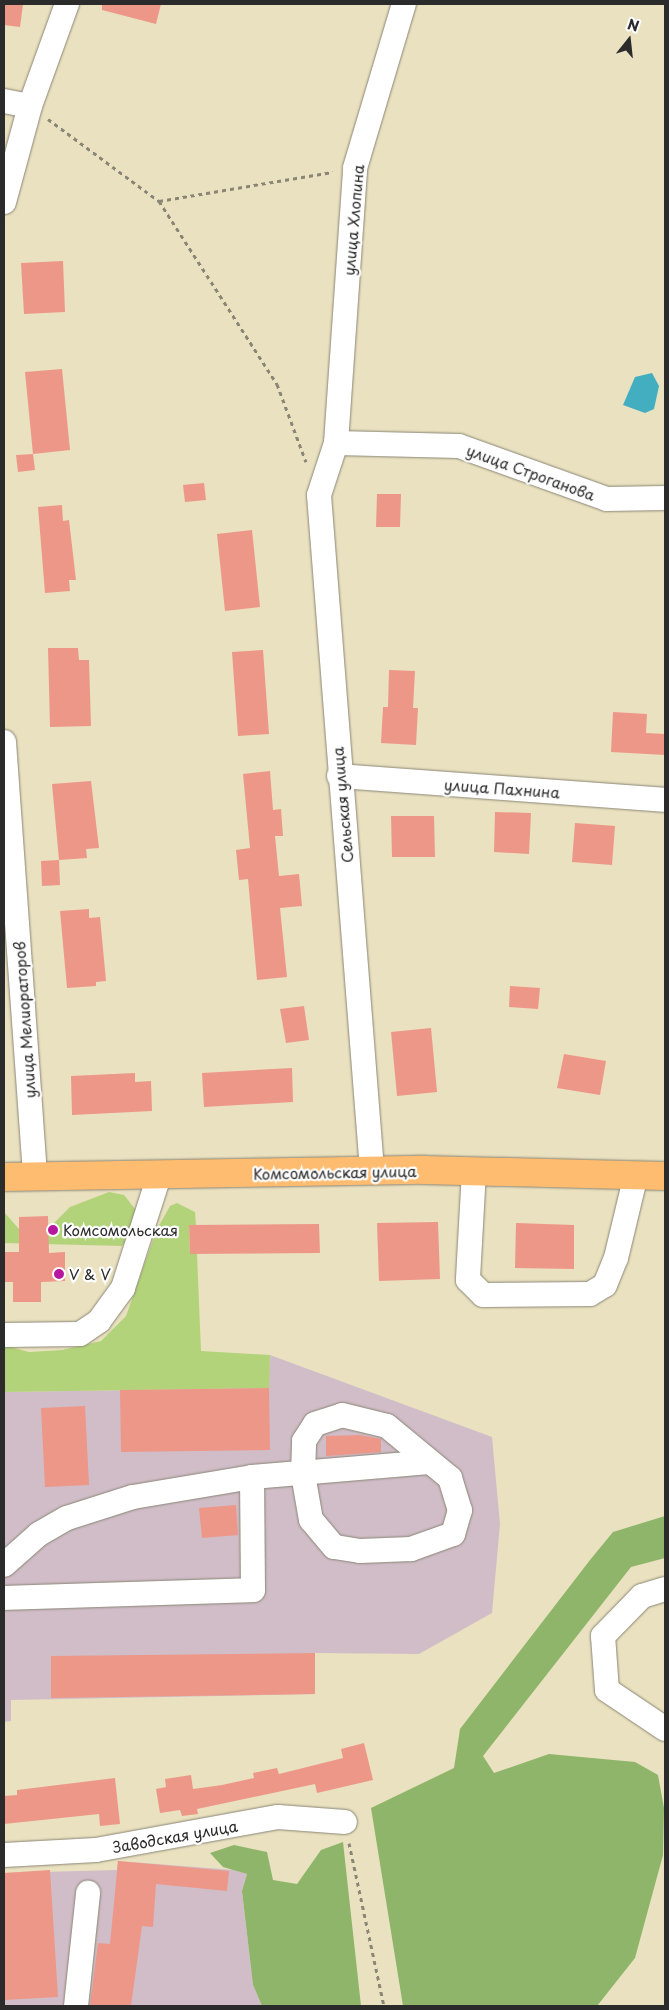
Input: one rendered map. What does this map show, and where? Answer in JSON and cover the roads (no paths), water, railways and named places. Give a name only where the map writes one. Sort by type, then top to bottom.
[{"type":"main road","name":"Комсомольская улица","points":[[4,1177],[159,1176],[372,1170],[665,1176]]},
{"type":"street","points":[[4,202],[30,106],[67,4]]},
{"type":"street","name":"улица Хлопина","points":[[336,443],[355,168],[404,4]]},
{"type":"street","points":[[4,101],[30,106]]},
{"type":"street","name":"Сельская улица","points":[[336,443],[319,495],[339,776],[372,1170]]},
{"type":"street","name":"улица Строганова","points":[[336,443],[459,446],[607,499],[665,498]]},
{"type":"street","name":"улица Мелиораторов","points":[[4,742],[35,1178]]},
{"type":"street","name":"улица Пахнина","points":[[339,776],[665,800]]},
{"type":"street","points":[[474,1171],[468,1280],[483,1295],[590,1294],[605,1285],[616,1258],[636,1175]]},
{"type":"street","points":[[4,1335],[80,1334],[99,1321],[123,1288],[159,1176]]},
{"type":"street","points":[[342,1415],[387,1426],[450,1478],[460,1510],[453,1534],[411,1549],[360,1551],[334,1547],[311,1520],[304,1474],[304,1441],[315,1424],[342,1415]]},
{"type":"street","points":[[4,1565],[39,1534],[67,1518],[132,1497],[252,1477],[429,1462]]},
{"type":"street","points":[[4,1598],[253,1590],[252,1477]]},
{"type":"street","points":[[665,1590],[642,1596],[603,1636],[607,1690],[665,1729]]},
{"type":"street","name":"Заводская улица","points":[[4,1855],[96,1850],[278,1817],[345,1822]]},
{"type":"street","points":[[76,2006],[88,1893]]},
{"type":"water","points":[[652,373],[659,386],[654,409],[645,413],[623,405],[635,377]]},
{"type":"place","name":"Комсомольская","points":[[53,1230]]},
{"type":"place","name":"V & V","points":[[59,1274]]}]
